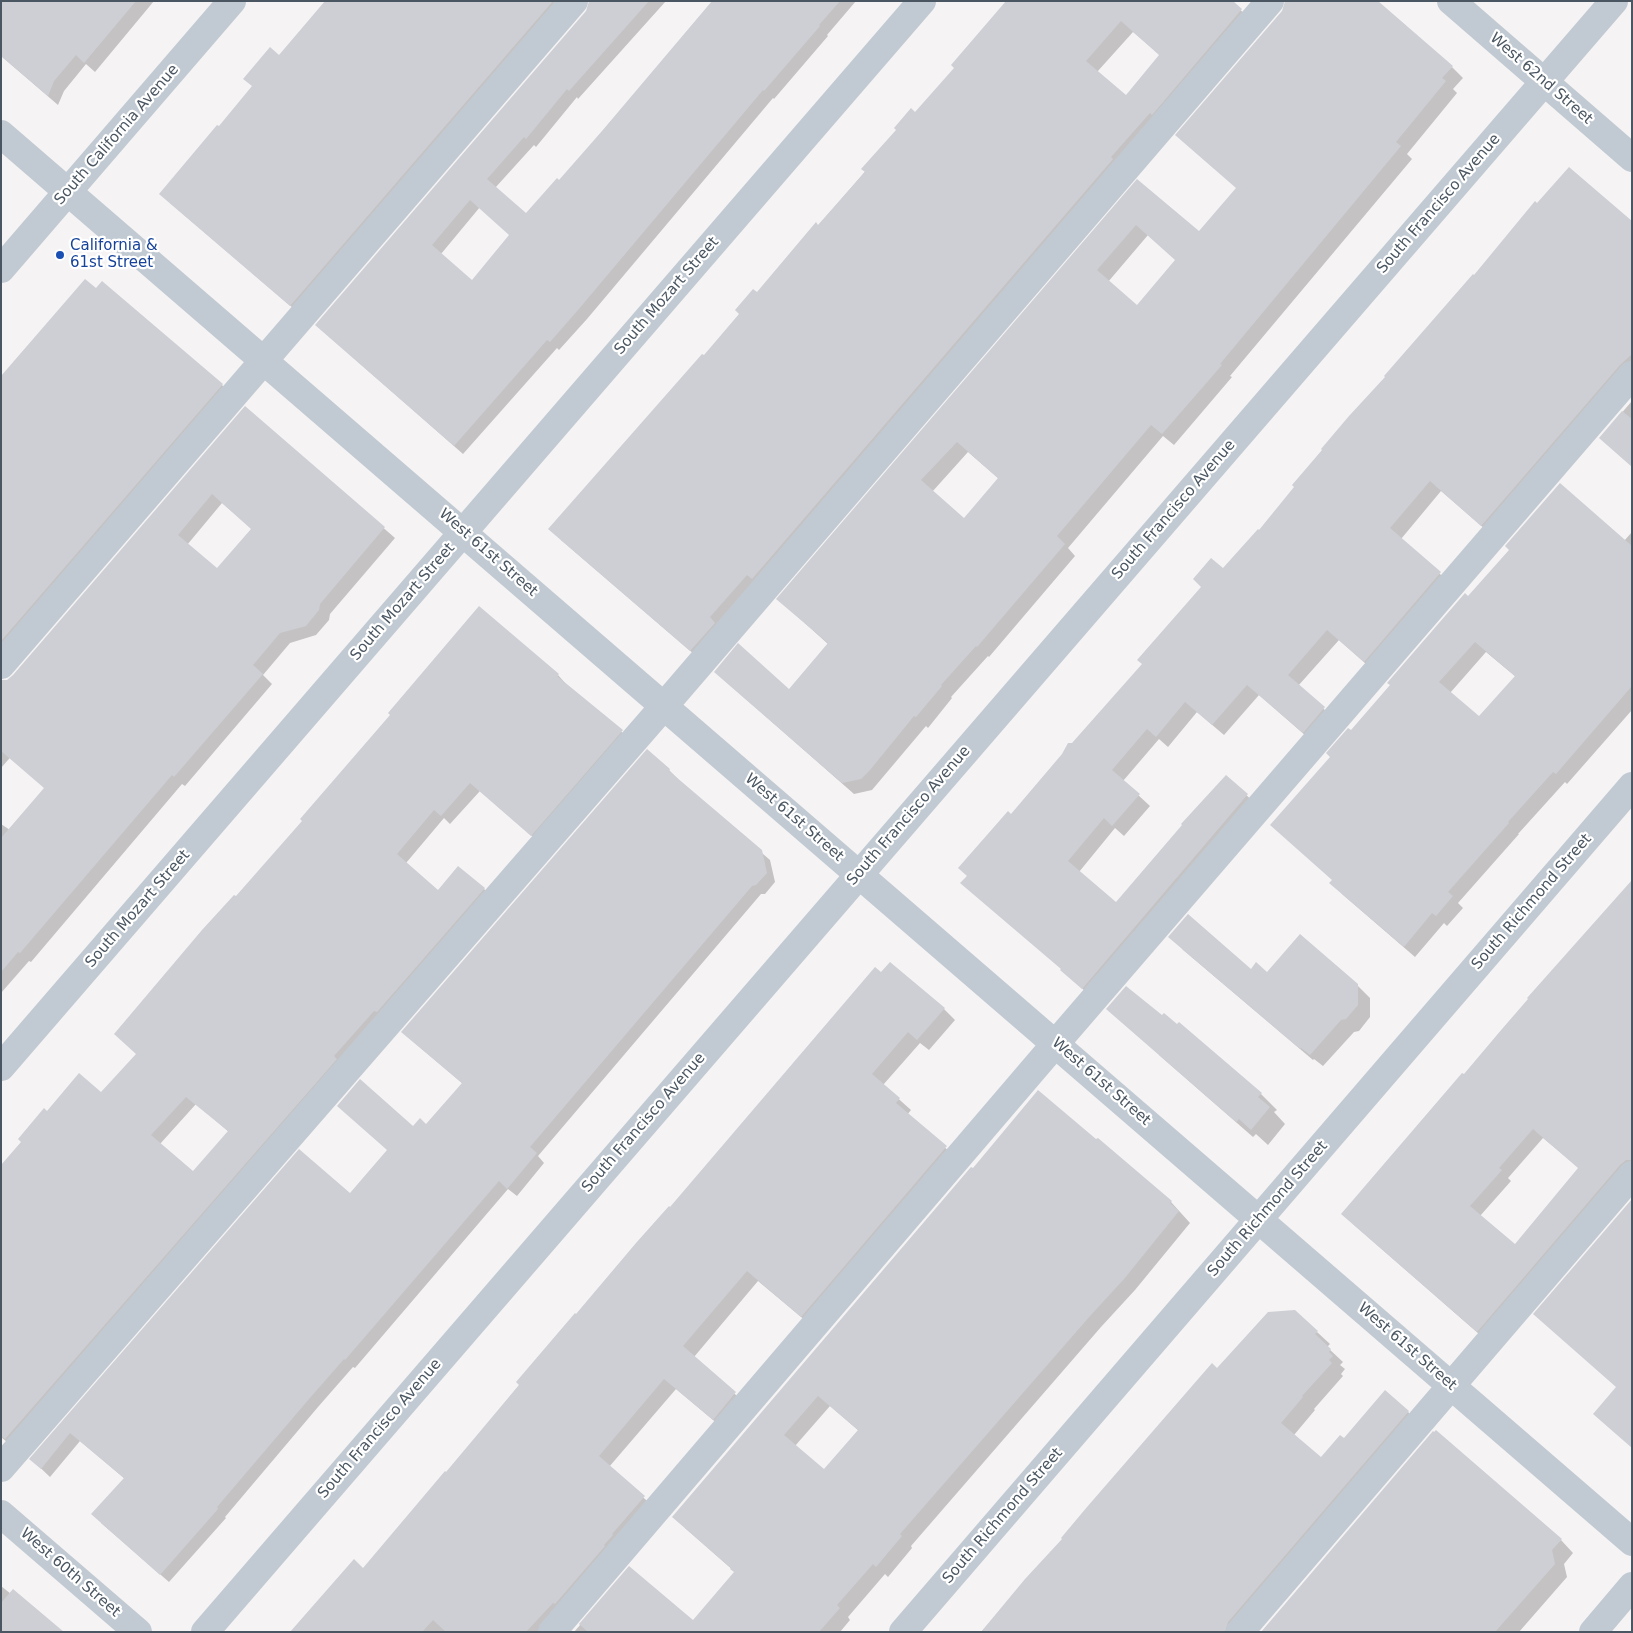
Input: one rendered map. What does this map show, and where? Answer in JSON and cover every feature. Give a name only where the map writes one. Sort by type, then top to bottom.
[{"type":"street","name":"South California Avenue","points":[[1,268],[232,1]]},
{"type":"street","points":[[1,665],[574,1]]},
{"type":"street","name":"South Mozart Street","points":[[1,1067],[922,1]]},
{"type":"street","points":[[1,1468],[664,706],[1270,1]]},
{"type":"street","name":"West 62nd Street","points":[[1451,1],[1632,158]]},
{"type":"street","name":"South Francisco Avenue","points":[[205,1632],[1614,1]]},
{"type":"street","name":"West 61st Street","points":[[1,134],[1632,1542]]},
{"type":"street","points":[[552,1632],[1632,376]]},
{"type":"street","name":"South Richmond Street","points":[[903,1632],[1632,786]]},
{"type":"street","points":[[1240,1632],[1632,1176]]},
{"type":"street","name":"West 60th Street","points":[[1,1514],[138,1632]]},
{"type":"street","points":[[1592,1632],[1632,1586]]},
{"type":"building","points":[[1,1],[136,1],[84,63],[76,55],[54,81],[48,96],[1,56]]},
{"type":"building","points":[[325,1],[553,1],[290,306],[159,194],[252,86],[243,79],[270,47],[279,55]]},
{"type":"building","points":[[589,1],[649,1],[569,91],[567,89],[526,139],[524,137],[487,179],[526,213],[557,178],[559,180],[602,131],[712,1],[840,1],[578,310],[550,342],[547,340],[454,446],[315,325],[586,11]],"holes":[[[470,200],[509,235],[472,280],[432,245]]]},
{"type":"building","points":[[1006,1],[1233,1],[1242,9],[1152,115],[1150,113],[1111,157],[1113,159],[752,579],[747,575],[710,617],[715,623],[690,651],[548,529],[702,354],[704,355],[739,314],[735,310],[753,289],[757,292],[816,222],[818,225],[865,172],[861,169],[896,130],[894,128],[911,108],[915,112],[954,68],[951,65]],"holes":[[[1121,21],[1159,55],[1126,95],[1086,61]]]},
{"type":"building","points":[[1285,1],[1378,1],[1453,66],[1442,78],[1446,81],[1396,142],[1401,146],[1220,364],[1222,365],[1162,434],[1151,425],[1057,536],[1065,544],[977,647],[941,685],[916,717],[914,716],[870,770],[861,779],[842,783],[714,672],[738,643],[789,689],[828,643],[776,599],[1137,179],[1199,231],[1236,188],[1175,135],[1282,11]],"holes":[[[1136,225],[1175,260],[1137,305],[1097,270]],[[957,442],[998,478],[964,518],[921,480]]]},
{"type":"building","points":[[1569,167],[1632,221],[1632,354],[1620,365],[1481,526],[1430,481],[1390,528],[1441,572],[1364,662],[1327,630],[1288,675],[1325,707],[1303,733],[1247,685],[1212,725],[1185,702],[1156,737],[1147,729],[1112,770],[1140,794],[1112,826],[1104,818],[1068,861],[1116,902],[1181,824],[1226,775],[1248,794],[1082,989],[960,883],[967,876],[958,868],[1008,811],[1011,814],[1062,754],[1068,743],[1072,743],[1142,664],[1137,660],[1201,587],[1193,579],[1211,558],[1223,568],[1259,530],[1294,487],[1292,485],[1349,416],[1474,275],[1535,201],[1537,203]]},
{"type":"building","points":[[85,279],[96,288],[102,281],[223,384],[1,641],[1,376]]},
{"type":"building","points":[[245,406],[385,527],[320,604],[319,610],[306,626],[280,633],[253,665],[263,674],[174,777],[172,775],[20,953],[18,952],[1,972],[1,838],[44,788],[1,751],[1,680],[7,680]],"holes":[[[212,494],[251,529],[217,568],[178,535]]]},
{"type":"building","points":[[1622,411],[1632,419],[1632,467],[1599,438]]},
{"type":"building","points":[[1560,483],[1632,546],[1632,686],[1556,774],[1553,772],[1508,822],[1448,892],[1453,896],[1436,916],[1432,913],[1404,947],[1329,883],[1332,880],[1270,825],[1330,757],[1326,753],[1348,728],[1351,730],[1390,685],[1387,683],[1465,593],[1468,596],[1509,550],[1505,546]],"holes":[[[1475,642],[1515,676],[1479,716],[1439,682]]]},
{"type":"building","points":[[479,606],[559,674],[557,676],[623,730],[531,836],[470,783],[441,816],[434,810],[397,854],[438,890],[458,866],[485,888],[377,1012],[374,1011],[334,1056],[337,1059],[5,1439],[1,1436],[1,1165],[21,1142],[18,1139],[44,1108],[47,1111],[79,1073],[101,1092],[136,1054],[114,1034],[202,930],[234,895],[236,896],[302,821],[300,819],[390,715],[388,713]],"holes":[[[186,1097],[228,1131],[193,1171],[151,1135]]]},
{"type":"building","points":[[647,749],[670,769],[669,771],[762,850],[767,873],[756,885],[752,886],[530,1147],[537,1153],[507,1189],[499,1181],[345,1360],[309,1399],[217,1507],[218,1509],[160,1575],[91,1514],[124,1478],[70,1433],[41,1469],[29,1459],[299,1149],[350,1193],[387,1150],[337,1106],[360,1079],[413,1126],[420,1118],[426,1124],[462,1083],[401,1032]]},
{"type":"building","points":[[1632,880],[1632,1160],[1626,1160],[1620,1165],[1477,1332],[1341,1214],[1462,1073],[1464,1074],[1527,998]],"holes":[[[1533,1129],[1578,1168],[1515,1244],[1470,1206],[1502,1170],[1499,1168]]]},
{"type":"building","points":[[1188,914],[1251,969],[1256,962],[1267,972],[1300,934],[1358,984],[1358,1005],[1346,1019],[1341,1020],[1310,1055],[1300,1049],[1168,937]]},
{"type":"building","points":[[890,962],[945,1008],[917,1040],[908,1032],[872,1074],[900,1098],[896,1103],[947,1146],[801,1317],[747,1271],[683,1346],[736,1392],[713,1420],[664,1379],[599,1456],[645,1496],[555,1604],[553,1603],[526,1632],[446,1632],[433,1620],[422,1632],[290,1632],[354,1559],[363,1568],[519,1385],[516,1382],[636,1243],[670,1207],[875,967],[881,972]]},
{"type":"building","points":[[1126,986],[1162,1015],[1164,1013],[1177,1024],[1179,1022],[1262,1093],[1258,1097],[1270,1107],[1251,1130],[1239,1119],[1236,1122],[1106,1009]]},
{"type":"building","points":[[1038,1090],[1172,1201],[1170,1203],[1179,1211],[1124,1279],[900,1534],[902,1536],[876,1567],[873,1564],[837,1605],[840,1608],[819,1632],[588,1632],[579,1624],[629,1566],[693,1620],[734,1572],[672,1517],[971,1167],[973,1168]],"holes":[[[818,1396],[858,1430],[824,1469],[784,1435]]]},
{"type":"building","points":[[1632,1199],[1632,1448],[1593,1414],[1616,1387],[1533,1314]]},
{"type":"building","points":[[1295,1310],[1318,1331],[1315,1334],[1331,1349],[1329,1352],[1333,1356],[1329,1360],[1332,1363],[1281,1423],[1321,1457],[1340,1435],[1344,1438],[1385,1390],[1409,1411],[1228,1622],[1225,1632],[981,1632],[1212,1363],[1217,1368],[1268,1312]]},
{"type":"building","points":[[1436,1430],[1562,1539],[1552,1550],[1555,1564],[1495,1632],[1261,1632],[1433,1431]]},
{"type":"building","points":[[13,1589],[64,1632],[1,1632],[1,1603]]},
{"type":"place","name":"California & 61st Street","points":[[60,255]]}]
